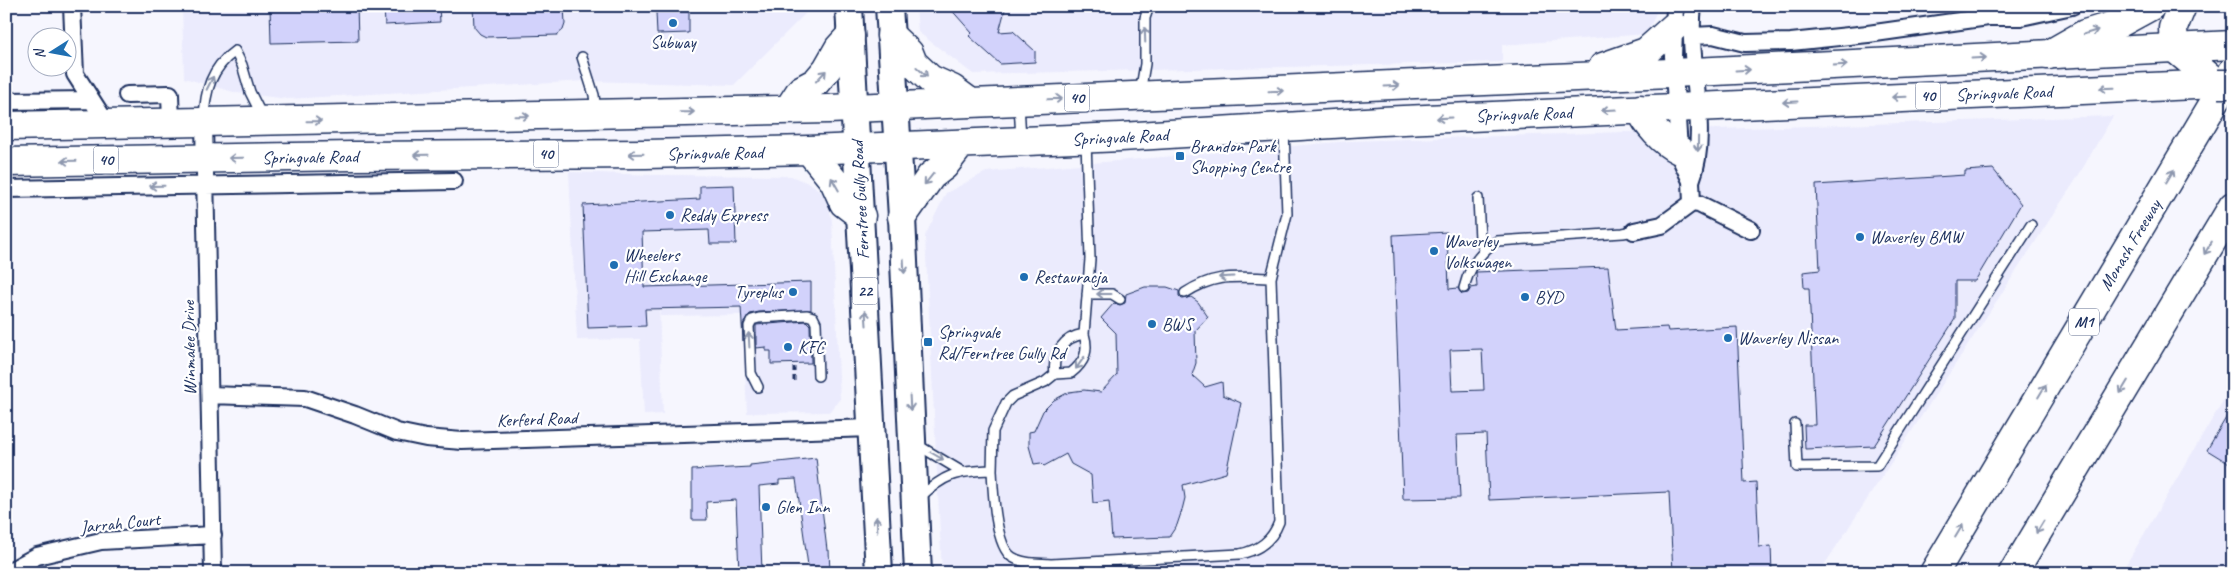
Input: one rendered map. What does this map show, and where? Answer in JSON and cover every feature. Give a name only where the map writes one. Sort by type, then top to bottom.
[{"type":"highway","points":[[2048,55],[2084,34],[2118,24],[2151,6]]},
{"type":"highway","points":[[2182,6],[2173,28],[2178,49],[2228,80]]},
{"type":"highway","points":[[1573,77],[1646,52],[1680,23]]},
{"type":"highway","points":[[788,110],[802,90],[822,75],[838,48],[850,36]]},
{"type":"highway","points":[[890,36],[909,53],[913,63],[930,80],[952,89],[971,103]]},
{"type":"highway","name":"Springvale Road","points":[[6,126],[855,108],[1684,73],[1791,54],[2048,55],[2233,45]]},
{"type":"highway","name":"Springvale Road","points":[[6,162],[206,159],[454,168],[646,154],[897,147],[1347,123],[2155,86],[2228,80]]},
{"type":"highway","name":"Monash Freeway","points":[[1934,573],[2228,80]]},
{"type":"highway","points":[[1343,88],[1347,123]]},
{"type":"highway","points":[[1640,109],[1645,121],[1660,134],[1667,144],[1679,150]]},
{"type":"highway","points":[[902,217],[931,176],[944,166],[961,144]]},
{"type":"highway","points":[[809,150],[834,181],[844,202],[861,216]]},
{"type":"highway","points":[[2012,573],[2233,206]]},
{"type":"main road","name":"Ferntree Gully Road","points":[[849,6],[879,573]]},
{"type":"main road","points":[[889,6],[902,217],[918,573]]},
{"type":"main road","points":[[868,356],[908,355]]},
{"type":"street","points":[[72,6],[73,28]]},
{"type":"street","points":[[1691,181],[1697,165],[1686,107],[1680,23],[1693,6]]},
{"type":"street","name":"Springvale Road","points":[[1680,23],[1712,35],[1738,42],[1754,43],[1791,54],[1868,34],[1974,19],[2021,17],[2072,6]]},
{"type":"street","points":[[55,102],[72,78]]},
{"type":"street","points":[[77,78],[107,124]]},
{"type":"street","points":[[127,95],[170,94],[170,123]]},
{"type":"street","points":[[6,101],[55,102],[91,100]]},
{"type":"street","points":[[1686,107],[1679,150],[1680,158],[1691,181],[1692,203]]},
{"type":"street","name":"Winmalee Drive","points":[[204,122],[213,573]]},
{"type":"street","name":"Springvale Road","points":[[6,188],[206,186],[454,168]]},
{"type":"street","points":[[1634,231],[1662,225],[1692,203],[1699,204],[1751,230]]},
{"type":"street","name":"Kerferd Road","points":[[210,395],[305,398],[397,432],[426,438],[462,441],[872,428]]},
{"type":"street","name":"Jarrah Court","points":[[6,573],[37,556],[101,541],[213,535]]},
{"type":"lane","points":[[1140,96],[1146,64],[1145,18],[1150,6]]},
{"type":"lane","points":[[204,122],[204,99],[208,86],[219,66],[235,51],[242,65],[250,92],[265,121]]},
{"type":"lane","points":[[582,57],[594,95],[596,114]]},
{"type":"lane","points":[[1019,101],[1022,141]]},
{"type":"lane","points":[[1086,138],[1090,259],[1084,334],[1086,344],[1084,360],[1072,373],[1055,374],[1045,382],[1014,396],[1006,403],[993,432],[992,470],[996,515],[1001,539],[1011,556],[1029,563],[1051,564],[1240,554],[1262,546],[1274,534],[1279,522],[1271,278],[1287,214],[1284,127]]},
{"type":"lane","points":[[1478,198],[1480,239],[1484,249]]},
{"type":"lane","points":[[1795,424],[1797,466],[1877,466],[2031,225]]},
{"type":"lane","points":[[1464,288],[1471,267],[1484,249],[1498,241],[1623,234],[1634,231]]},
{"type":"lane","points":[[1185,293],[1201,283],[1220,277],[1271,278]]},
{"type":"lane","points":[[1087,294],[1112,294],[1120,299]]},
{"type":"lane","points":[[758,387],[751,372],[749,326],[752,320],[759,318],[813,316],[816,323],[818,376]]},
{"type":"lane","points":[[1055,374],[1053,363],[1060,347],[1076,335],[1084,334]]},
{"type":"lane","points":[[912,442],[961,471]]},
{"type":"lane","points":[[915,502],[934,484],[961,471],[992,470]]},
{"type":"path","points":[[794,366],[794,386]]},
{"type":"shaded area","points":[[182,6],[813,6],[734,85],[585,81],[288,99],[237,93],[184,78]]},
{"type":"shaded area","points":[[916,6],[1659,6],[1647,34],[1502,45],[1502,62],[973,74],[918,32]]},
{"type":"shaded area","points":[[2113,116],[2077,178],[1819,573],[942,573],[925,236],[946,193],[986,172],[1351,141]]},
{"type":"shaded area","points":[[569,172],[791,176],[813,185],[821,192],[828,204],[832,221],[840,399],[829,412],[747,413],[742,315],[660,316],[658,279],[663,414],[644,415],[640,339],[577,340]]},
{"type":"shaded area","points":[[2233,384],[2233,573],[2121,573]]},
{"type":"shaded area","points":[[601,567],[602,573],[490,573],[490,571]]},
{"type":"building","points":[[270,6],[357,6],[358,41],[271,43]]},
{"type":"building","points":[[384,6],[439,6],[440,22],[385,25]]},
{"type":"building","points":[[473,6],[564,6],[565,24],[563,30],[557,35],[486,37],[480,34],[474,27]]},
{"type":"building","points":[[948,6],[1006,6],[999,32],[1013,31],[1035,51],[1035,62],[1000,64],[969,36],[972,33]]},
{"type":"building","name":"Subway","points":[[656,12],[689,12],[689,33],[657,34]]},
{"type":"building","points":[[1993,169],[2021,204],[1975,281],[1955,281],[1955,319],[1874,446],[1805,449],[1804,425],[1815,425],[1809,288],[1804,288],[1803,272],[1820,270],[1816,185],[1965,175],[1965,171]]},
{"type":"building","points":[[734,185],[736,244],[710,244],[709,230],[642,232],[644,287],[811,282],[811,310],[750,314],[743,324],[743,341],[741,307],[645,309],[646,326],[588,328],[583,205],[700,199],[700,186]]},
{"type":"building","points":[[1447,232],[1449,289],[1458,288],[1462,294],[1468,293],[1471,288],[1477,287],[1476,272],[1608,267],[1616,330],[1667,327],[1668,331],[1737,327],[1744,483],[1756,482],[1759,547],[1771,546],[1772,573],[1673,573],[1669,492],[1489,500],[1486,434],[1457,435],[1460,498],[1403,499],[1393,235]],"holes":[[[1482,349],[1484,390],[1452,391],[1450,350]]]},
{"type":"building","points":[[1145,287],[1167,287],[1179,291],[1179,296],[1182,299],[1191,297],[1198,302],[1208,317],[1195,331],[1196,363],[1192,375],[1205,387],[1222,382],[1223,395],[1241,403],[1226,473],[1183,485],[1185,498],[1182,510],[1177,525],[1169,537],[1112,539],[1109,501],[1093,503],[1091,475],[1071,464],[1066,454],[1044,466],[1041,463],[1034,464],[1029,446],[1029,432],[1034,431],[1043,411],[1054,400],[1069,392],[1084,390],[1101,392],[1117,375],[1116,333],[1101,318],[1114,303],[1120,305],[1125,303],[1126,294]]},
{"type":"building","points":[[806,321],[810,325],[811,363],[771,364],[771,351],[766,351],[766,347],[756,348],[756,325]]},
{"type":"building","points":[[2233,406],[2233,466],[2207,450]]},
{"type":"building","points":[[816,458],[827,550],[829,550],[830,573],[809,573],[796,479],[779,480],[779,484],[759,486],[762,573],[739,573],[736,500],[706,502],[707,520],[692,520],[692,470],[750,467],[750,465]]},
{"type":"place","name":"Subway","points":[[673,23]]},
{"type":"place","name":"Brandon Park Shopping Centre","points":[[1180,156]]},
{"type":"place","name":"Reddy Express","points":[[670,215]]},
{"type":"place","name":"Waverley BMW","points":[[1860,237]]},
{"type":"place","name":"Waverley Volkswagen","points":[[1434,251]]},
{"type":"place","name":"Wheelers Hill Exchange","points":[[614,265]]},
{"type":"place","name":"Restauracja","points":[[1024,277]]},
{"type":"place","name":"Tyreplus","points":[[793,292]]},
{"type":"place","name":"BYD","points":[[1525,297]]},
{"type":"place","name":"BWS","points":[[1152,324]]},
{"type":"place","name":"Waverley Nissan","points":[[1728,338]]},
{"type":"place","name":"Springvale Rd/Ferntree Gully Rd","points":[[928,342]]},
{"type":"place","name":"KFC","points":[[788,347]]},
{"type":"place","name":"Glen Inn","points":[[766,507]]}]
